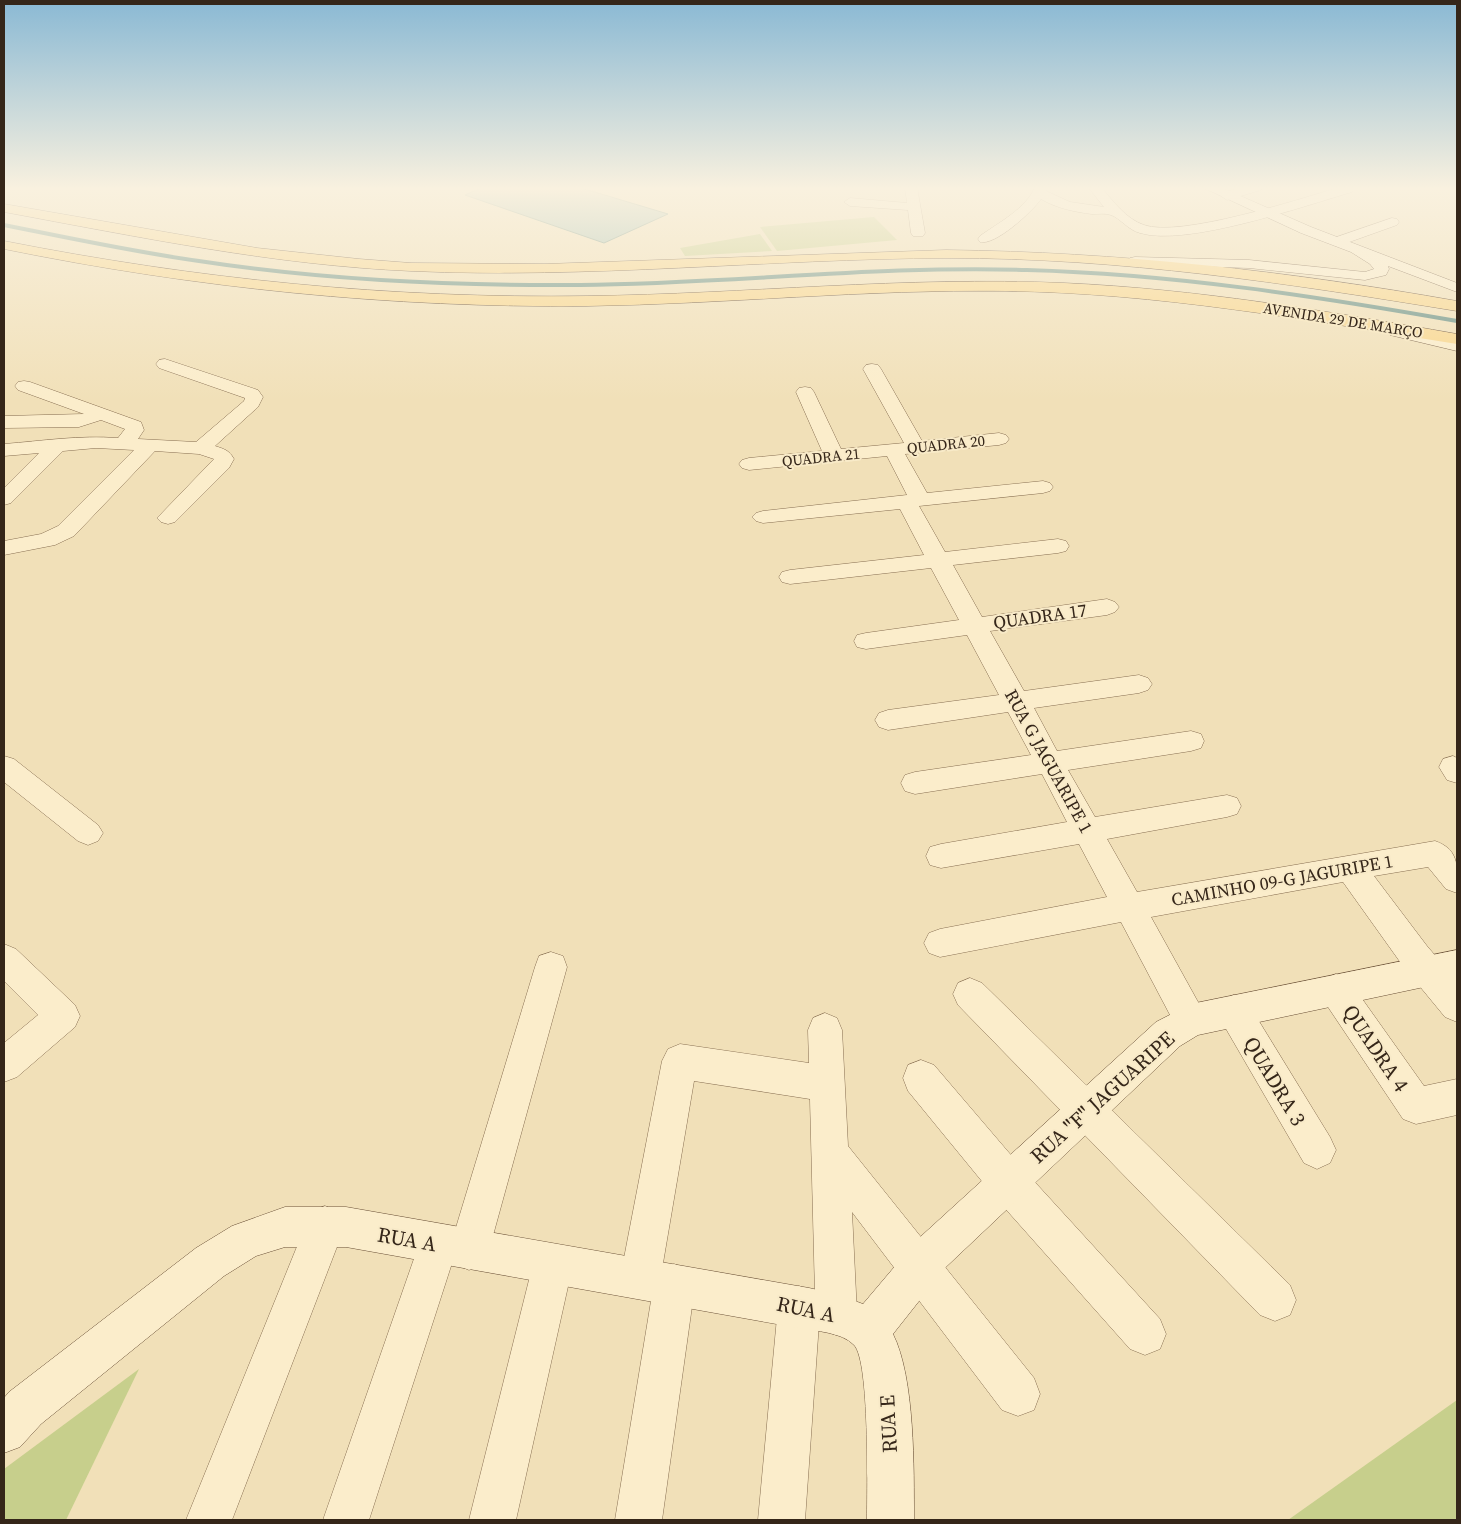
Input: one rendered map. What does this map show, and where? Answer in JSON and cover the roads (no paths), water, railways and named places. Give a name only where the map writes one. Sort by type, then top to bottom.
[{"type":"main road","name":"AVENIDA 29 DE MARÇO","points":[[74,258],[137,270],[190,277],[388,296],[480,300],[598,301],[879,288],[1025,286],[1127,291],[1196,298],[1344,319],[1457,339]]},
{"type":"main road","name":"AVENIDA 29 DE MARÇO","points":[[309,258],[458,268],[595,268],[818,258]]},
{"type":"main road","name":"AVENIDA 29 DE MARÇO","points":[[1049,258],[1119,261],[1283,278],[1457,306]]},
{"type":"street","points":[[1369,258],[1382,269],[1381,272],[1372,276]]},
{"type":"street","points":[[1380,258],[1457,288]]},
{"type":"street","points":[[1119,261],[1234,263],[1372,276],[1403,274],[1435,280]]},
{"type":"street","points":[[1344,319],[1457,346]]},
{"type":"street","points":[[165,364],[252,394],[254,397],[248,408],[201,448]]},
{"type":"street","points":[[872,369],[916,447]]},
{"type":"street","points":[[24,386],[134,426],[135,430],[124,442]]},
{"type":"street","points":[[805,392],[834,456]]},
{"type":"street","points":[[4,422],[79,421],[104,414]]},
{"type":"street","points":[[96,442],[122,421]]},
{"type":"street","name":"QUADRA 20","points":[[893,450],[998,439]]},
{"type":"street","points":[[4,450],[59,444],[124,442],[201,448],[222,455],[224,459],[222,464],[168,518]]},
{"type":"street","points":[[4,499],[59,444]]},
{"type":"street","points":[[4,548],[48,540],[66,531],[151,444]]},
{"type":"street","name":"QUADRA 21","points":[[750,464],[893,450]]},
{"type":"street","name":"RUA G JAGUARIPE 1","points":[[893,450],[937,560],[1191,1020]]},
{"type":"street","points":[[763,518],[1043,486]]},
{"type":"street","points":[[790,577],[1058,546]]},
{"type":"street","name":"QUADRA 17","points":[[866,641],[1107,607]]},
{"type":"street","points":[[888,720],[1139,684]]},
{"type":"street","points":[[915,783],[1191,741]]},
{"type":"street","points":[[4,767],[88,833]]},
{"type":"street","points":[[941,856],[1227,806]]},
{"type":"street","name":"CAMINHO 09-G JAGURIPE 1","points":[[940,943],[1129,907],[1435,853],[1457,880]]},
{"type":"street","points":[[1349,867],[1415,956],[1443,968],[1457,1006]]},
{"type":"street","points":[[4,959],[63,1016],[4,1065]]},
{"type":"street","points":[[346,1520],[453,1247],[551,967]]},
{"type":"street","name":"RUA \"F\" JAGUARIPE","points":[[835,1317],[920,1267],[932,1253],[1168,1034],[1191,1020],[1443,968]]},
{"type":"street","name":"QUADRA 4","points":[[1336,990],[1416,1106],[1457,1097]]},
{"type":"street","points":[[970,994],[1276,1300]]},
{"type":"street","name":"QUADRA 3","points":[[1234,1011],[1317,1150]]},
{"type":"street","points":[[781,1520],[835,1317],[825,1030]]},
{"type":"street","points":[[638,1520],[657,1282],[680,1061],[827,1084]]},
{"type":"street","points":[[922,1078],[1008,1182],[1145,1334]]},
{"type":"street","points":[[830,1152],[1018,1394]]},
{"type":"street","points":[[209,1520],[325,1226]]},
{"type":"street","name":"RUA A","points":[[4,1431],[25,1408],[210,1262],[246,1240],[286,1227],[325,1226],[346,1228],[657,1282],[835,1317]]},
{"type":"street","points":[[492,1520],[553,1264]]},
{"type":"street","name":"RUA E","points":[[835,1317],[881,1355],[889,1429],[890,1520]]},
{"type":"waterway","points":[[181,258],[293,273],[437,283],[485,284],[636,284],[915,270],[971,269],[1081,272],[1189,281],[1297,295],[1457,321]]}]
